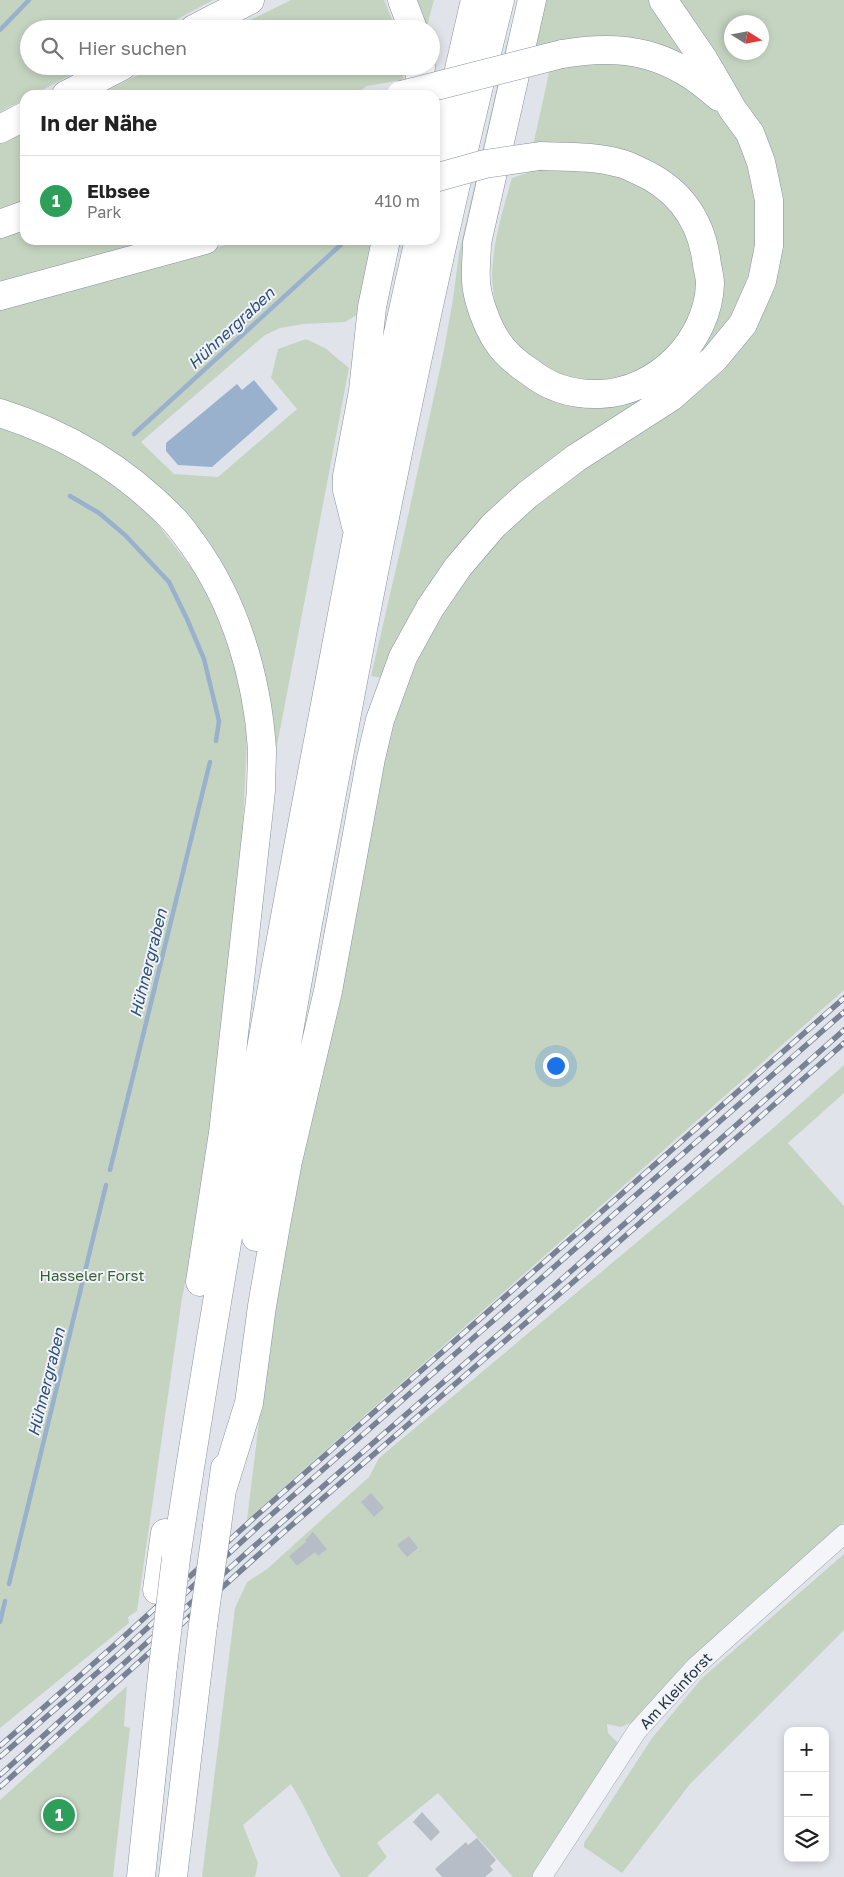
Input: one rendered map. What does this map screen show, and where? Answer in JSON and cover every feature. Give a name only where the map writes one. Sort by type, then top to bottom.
[{"type":"highway","points":[[211,20],[250,0]]},
{"type":"highway","points":[[402,0],[410,20]]},
{"type":"highway","points":[[440,154],[475,0]]},
{"type":"highway","points":[[173,1877],[203,1625],[223,1487],[232,1399],[261,1198],[296,992],[363,626],[400,444],[437,269],[500,0]]},
{"type":"highway","points":[[440,175],[485,164],[495,163],[540,156],[586,157],[621,163],[653,177],[677,196],[693,216],[705,247],[710,283],[704,314],[688,347],[663,372],[637,387],[611,394],[568,392],[539,380],[515,361],[497,341],[482,308],[476,281],[477,243],[495,163],[532,0]]},
{"type":"highway","points":[[663,0],[704,60],[732,110]]},
{"type":"highway","points":[[223,1487],[249,1403],[262,1306],[288,1161],[328,991],[371,758],[380,720],[403,657],[430,608],[458,567],[494,526],[527,495],[576,458],[671,398],[714,359],[743,324],[755,300],[762,281],[769,246],[769,200],[761,162],[750,133],[732,110],[701,80],[676,65],[647,55],[620,50],[590,50],[562,54],[421,90]]},
{"type":"highway","points":[[76,90],[105,75]]},
{"type":"highway","points":[[419,90],[420,75]]},
{"type":"highway","points":[[0,129],[20,119]]},
{"type":"highway","points":[[0,224],[20,217]]},
{"type":"highway","points":[[0,296],[187,245]]},
{"type":"highway","points":[[358,534],[346,490],[347,476],[364,392],[372,307],[385,245]]},
{"type":"highway","points":[[154,1671],[176,1558],[224,1254],[249,1112],[358,534],[419,245]]},
{"type":"highway","points":[[0,413],[26,421],[62,437],[99,457],[139,488],[174,520],[208,566],[232,614],[246,655],[258,709],[262,750],[261,791],[256,842],[223,1133],[157,1590],[152,1772],[141,1877]]},
{"type":"street","name":"Am Kleinforst","points":[[542,1877],[637,1731],[696,1666],[844,1534]]},
{"type":"green space","points":[[0,0],[213,0],[176,20],[20,20],[20,75],[71,75],[42,90],[20,90],[20,102],[0,112]]},
{"type":"green space","points":[[291,0],[384,0],[392,20],[250,20]]},
{"type":"green space","points":[[416,0],[434,0],[429,20],[424,20]]},
{"type":"green space","points":[[543,0],[844,0],[844,990],[247,1520],[272,1314],[297,1162],[378,780],[403,681],[371,676],[443,355],[459,253],[508,38],[515,40],[465,252],[496,310],[492,274],[499,226],[512,178],[527,173],[549,73],[535,42]]},
{"type":"green space","points":[[138,75],[403,75],[402,80],[367,86],[361,90],[108,90]]},
{"type":"green space","points":[[20,134],[20,204],[0,211],[0,144]]},
{"type":"green space","points":[[20,228],[20,245],[141,245],[0,285],[0,235]]},
{"type":"green space","points":[[226,245],[376,245],[360,313],[345,322],[304,324],[280,328],[265,335],[141,442],[174,474],[218,477],[297,409],[271,378],[278,349],[306,339],[325,348],[349,368],[276,751],[267,723],[184,520],[0,406],[0,307]]},
{"type":"green space","name":"Hasseler Forst","points":[[0,425],[35,437],[116,481],[153,518],[200,579],[212,601],[237,671],[244,704],[247,740],[239,904],[204,1195],[182,1298],[137,1611],[128,1617],[129,1623],[0,1728]]},
{"type":"green space","points":[[844,1065],[844,1093],[788,1143],[844,1206],[844,1522],[684,1670],[640,1719],[621,1727],[607,1724],[608,1733],[617,1742],[621,1751],[539,1877],[513,1877],[438,1793],[377,1843],[387,1857],[367,1877],[341,1877],[291,1784],[243,1825],[258,1863],[255,1877],[202,1877],[235,1608],[247,1582],[267,1569],[369,1477],[379,1458],[771,1130]]},
{"type":"green space","points":[[844,1554],[844,1630],[690,1784],[622,1873],[584,1847],[584,1843],[652,1738],[702,1678]]},
{"type":"green space","points":[[127,1686],[124,1726],[130,1728],[113,1877],[0,1877],[0,1800]]},
{"type":"water","points":[[254,380],[278,409],[212,467],[178,465],[166,451],[166,443],[237,384],[242,390]]},
{"type":"building","points":[[371,1493],[384,1508],[374,1517],[361,1502]]},
{"type":"building","points":[[313,1532],[327,1549],[318,1556],[315,1552],[297,1566],[289,1556],[306,1542],[305,1540]]},
{"type":"building","points":[[409,1536],[418,1548],[407,1557],[397,1545]]},
{"type":"building","points":[[422,1812],[440,1832],[431,1841],[413,1822]]},
{"type":"building","points":[[477,1838],[496,1860],[490,1866],[493,1870],[485,1877],[442,1877],[435,1869],[466,1842],[468,1845]]},
{"type":"waterway","points":[[0,30],[29,0]]},
{"type":"waterway","name":"Hühnergraben","points":[[134,434],[341,245]]},
{"type":"waterway","name":"Hühnergraben","points":[[70,496],[99,513],[125,535],[169,582],[204,659],[219,721],[216,741]]},
{"type":"waterway","name":"Hühnergraben","points":[[110,1170],[210,762]]},
{"type":"waterway","name":"Hühnergraben","points":[[9,1584],[106,1185]]},
{"type":"waterway","name":"Hühnergraben","points":[[0,1622],[5,1601]]},
{"type":"railway","points":[[0,1746],[256,1516],[844,998]]},
{"type":"railway","points":[[0,1757],[120,1653],[263,1522],[844,1012]]},
{"type":"railway","points":[[0,1775],[252,1548],[545,1294],[844,1030]]},
{"type":"railway","points":[[0,1787],[285,1531],[571,1284],[844,1043]]},
{"type":"place","name":"Elbsee","points":[[59,1815]]}]
